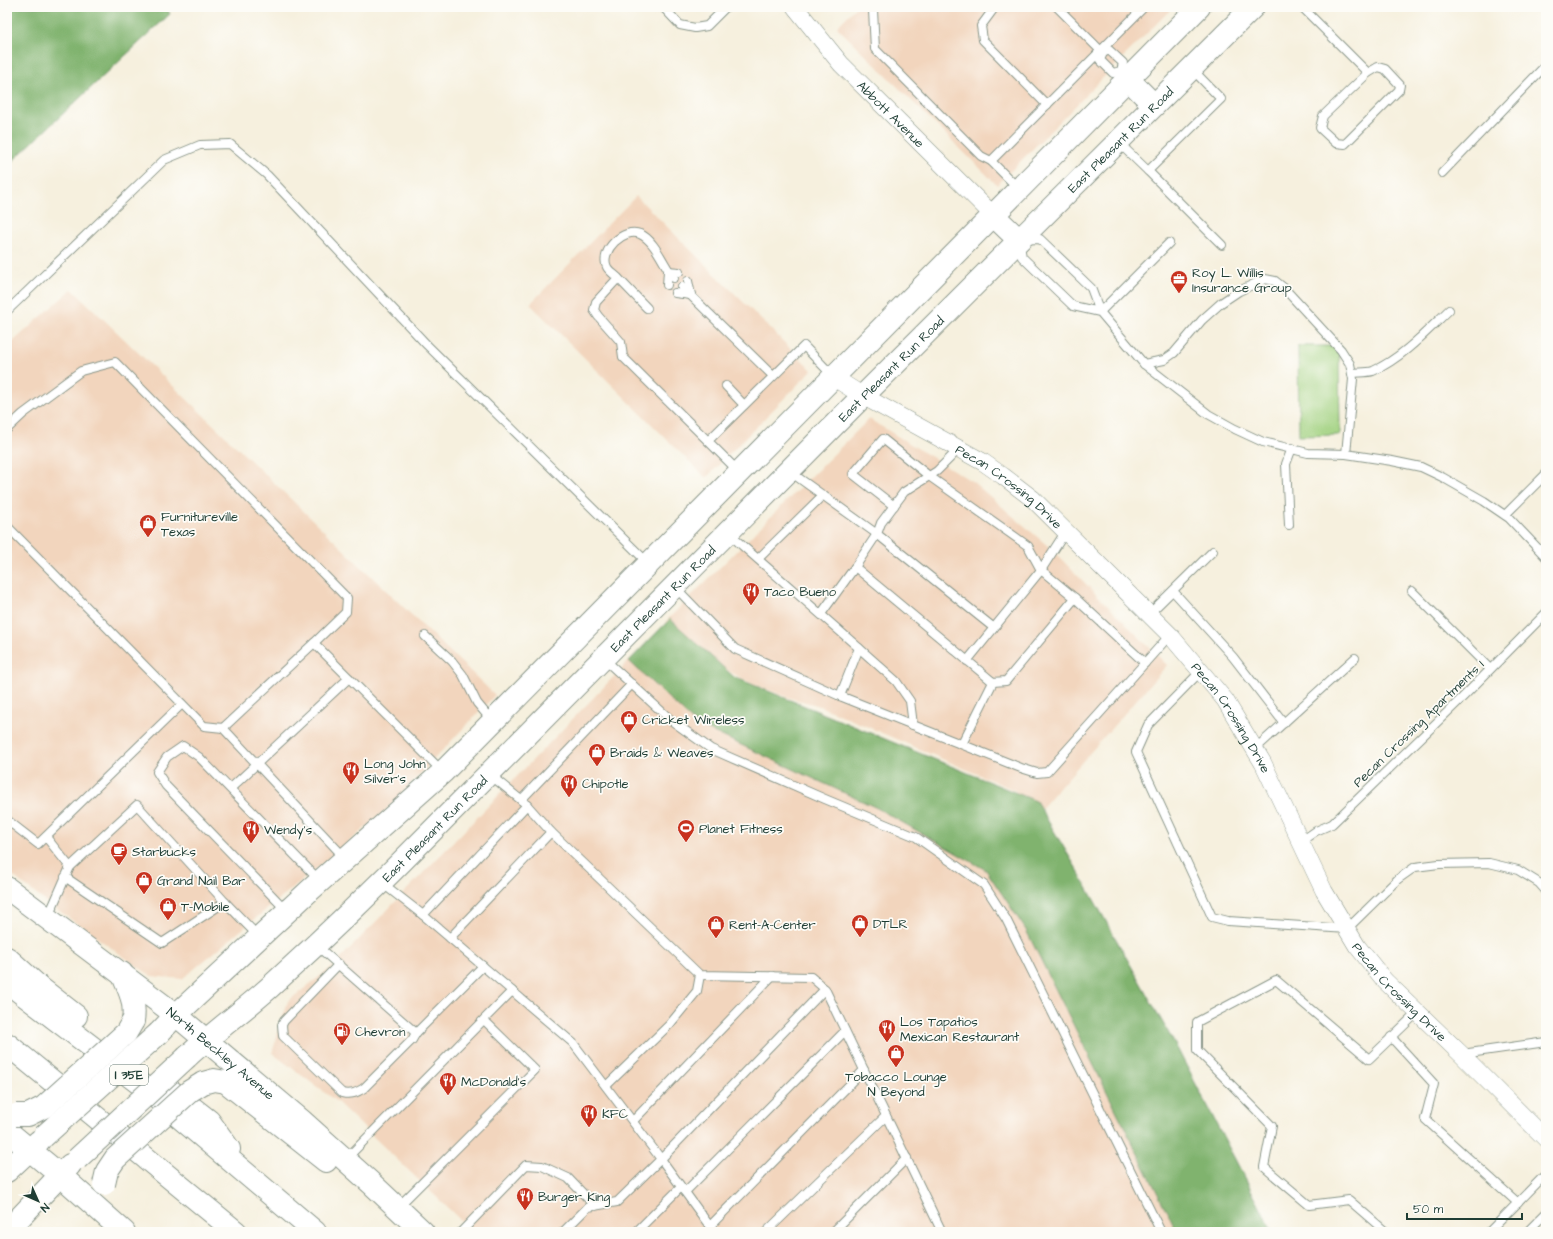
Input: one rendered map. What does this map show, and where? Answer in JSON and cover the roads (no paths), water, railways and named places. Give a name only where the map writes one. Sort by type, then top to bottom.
[{"type":"main road","points":[[7,1171],[36,1143],[159,1033],[176,1014],[287,911],[443,772],[1019,189],[1124,75],[1199,7]]},
{"type":"main road","name":"East Pleasant Run Road","points":[[7,1231],[60,1175],[205,1040],[269,988],[361,903],[380,882],[863,396],[1253,7]]},
{"type":"main road","points":[[1124,75],[1154,105]]},
{"type":"main road","points":[[993,215],[1019,240]]},
{"type":"main road","points":[[649,563],[674,587]]},
{"type":"main road","points":[[578,634],[603,658]]},
{"type":"main road","points":[[464,750],[489,774]]},
{"type":"main road","name":"North Beckley Avenue","points":[[7,888],[176,1014],[302,1121],[423,1232]]},
{"type":"main road","points":[[7,958],[39,987],[209,1121],[247,1174]]},
{"type":"main road","points":[[10,1119],[28,1115],[44,1107],[126,1033],[133,1021],[135,1009],[122,973]]},
{"type":"main road","name":"I 35E","points":[[7,982],[124,1071],[315,1232]]},
{"type":"main road","points":[[7,1044],[236,1232]]},
{"type":"main road","points":[[129,1232],[118,1220],[106,1200],[104,1184],[107,1171],[115,1159],[190,1091],[203,1083],[214,1080],[226,1082],[342,1173],[371,1183]]},
{"type":"main road","points":[[10,1119],[36,1143],[60,1175],[124,1232]]},
{"type":"street","name":"Abbott Avenue","points":[[795,7],[841,64],[993,215]]},
{"type":"street","name":"Pecan Crossing Drive","points":[[833,377],[863,396],[983,462],[1028,494],[1170,635],[1225,700],[1255,749],[1324,891],[1357,946],[1385,981],[1461,1054],[1546,1140]]},
{"type":"lane","points":[[663,7],[680,24],[695,28],[707,26],[726,7]]},
{"type":"lane","points":[[875,7],[872,10],[875,50],[981,156],[991,161],[1019,189]]},
{"type":"lane","points":[[995,7],[982,26],[983,40],[1047,105]]},
{"type":"lane","points":[[1057,7],[1101,51]]},
{"type":"lane","points":[[991,161],[1144,7]]},
{"type":"lane","points":[[1302,7],[1368,73]]},
{"type":"lane","points":[[1109,50],[1123,63],[1124,75],[1113,73],[1100,60],[1101,51],[1109,50]]},
{"type":"lane","points":[[1442,173],[1546,65]]},
{"type":"lane","points":[[1378,67],[1385,69],[1400,85],[1399,90],[1345,144],[1336,143],[1320,128],[1323,116],[1368,73],[1378,67]]},
{"type":"lane","points":[[1148,171],[1221,99],[1191,68]]},
{"type":"lane","points":[[1118,142],[1222,245]]},
{"type":"lane","points":[[7,311],[164,160],[200,145],[230,144],[267,175],[427,345],[649,563]]},
{"type":"lane","points":[[647,308],[607,267],[606,257],[611,246],[621,237],[632,232],[640,234],[649,240],[668,271],[676,275]]},
{"type":"lane","points":[[1100,312],[1073,306],[1022,257],[1019,240],[1040,239],[1091,288],[1100,312],[1144,364],[1208,414],[1263,442],[1308,453],[1346,454],[1421,467],[1484,501],[1510,518],[1546,557]]},
{"type":"lane","points":[[1100,312],[1169,243]]},
{"type":"lane","points":[[667,285],[668,271]]},
{"type":"lane","points":[[618,278],[596,302],[594,310],[621,342],[623,357],[739,472]]},
{"type":"lane","points":[[1144,364],[1164,360],[1174,354],[1202,320],[1239,291],[1265,279],[1275,281],[1284,288],[1341,350],[1350,364],[1353,379],[1346,454]]},
{"type":"lane","points":[[685,284],[691,295],[773,376]]},
{"type":"lane","points":[[675,293],[691,295]]},
{"type":"lane","points":[[1352,373],[1372,371],[1393,360],[1420,338],[1449,310]]},
{"type":"lane","points":[[708,441],[804,346],[833,377]]},
{"type":"lane","points":[[7,429],[23,414],[80,371],[114,362],[347,598],[346,612],[223,728]]},
{"type":"lane","points":[[726,386],[744,405]]},
{"type":"lane","points":[[894,506],[853,474],[882,439],[929,476],[1028,546],[1041,570],[1075,598],[1145,663]]},
{"type":"lane","points":[[1289,525],[1286,464],[1292,448]]},
{"type":"lane","points":[[820,614],[855,567],[877,534],[881,523],[904,492],[937,471],[959,449]]},
{"type":"lane","points":[[789,471],[877,534],[994,628]]},
{"type":"lane","points":[[1505,515],[1546,474]]},
{"type":"lane","points":[[758,560],[823,495]]},
{"type":"lane","points":[[7,526],[204,726],[223,728],[345,858]]},
{"type":"lane","points":[[967,661],[1041,570],[1066,531]]},
{"type":"lane","points":[[728,533],[896,681],[910,701],[913,725]]},
{"type":"lane","points":[[1149,614],[1213,551]]},
{"type":"lane","points":[[855,567],[993,682],[1006,681],[1075,598]]},
{"type":"lane","points":[[674,587],[736,649],[840,696],[1026,770],[1037,773],[1047,772],[1170,635]]},
{"type":"lane","points":[[1412,590],[1490,669]]},
{"type":"lane","points":[[1173,591],[1233,657],[1284,723]]},
{"type":"lane","name":"Pecan Crossing Apartments 1","points":[[1300,842],[1316,830],[1332,824],[1546,613]]},
{"type":"lane","points":[[425,636],[452,661],[463,675],[477,703],[492,722]]},
{"type":"lane","points":[[314,643],[443,772]]},
{"type":"lane","points":[[840,696],[859,648]]},
{"type":"lane","points":[[603,658],[672,721],[711,749],[824,799],[916,837],[984,885],[1006,919],[1161,1232]]},
{"type":"lane","points":[[1255,749],[1355,658]]},
{"type":"lane","points":[[1201,671],[1148,724],[1136,752],[1212,917],[1228,921],[1347,930],[1398,879],[1415,867],[1439,864],[1490,863],[1518,870],[1539,883],[1546,891]]},
{"type":"lane","points":[[230,788],[349,678]]},
{"type":"lane","points":[[962,744],[993,682]]},
{"type":"lane","points":[[423,915],[632,684]]},
{"type":"lane","points":[[7,820],[38,844],[182,704]]},
{"type":"lane","points":[[287,911],[166,786],[157,772],[167,757],[184,746],[199,757],[320,881]]},
{"type":"lane","points":[[489,774],[524,802],[551,832],[700,976],[811,977],[825,989],[942,1232]]},
{"type":"lane","points":[[47,919],[70,867],[137,805],[225,902],[260,937]]},
{"type":"lane","points":[[450,938],[551,832]]},
{"type":"lane","points":[[46,837],[70,867]]},
{"type":"lane","points":[[66,877],[162,943],[225,902]]},
{"type":"lane","points":[[380,882],[423,915],[573,1043],[712,1229],[864,1070]]},
{"type":"lane","points":[[316,944],[416,1033]]},
{"type":"lane","points":[[338,964],[284,1021],[282,1025],[283,1036],[342,1093],[350,1094],[358,1092],[364,1088],[483,966]]},
{"type":"lane","points":[[606,1086],[670,1024],[698,991],[700,976]]},
{"type":"lane","points":[[633,1122],[772,976]]},
{"type":"lane","points":[[1386,1232],[1349,1200],[1309,1205],[1264,1167],[1272,1126],[1197,1050],[1197,1022],[1276,980],[1369,1059],[1418,1012]]},
{"type":"lane","points":[[563,1232],[588,1207],[617,1202],[661,1160],[825,989]]},
{"type":"lane","points":[[345,1160],[512,991]]},
{"type":"lane","points":[[398,1208],[535,1070],[484,1020]]},
{"type":"lane","points":[[636,1232],[683,1189],[845,1031]]},
{"type":"lane","points":[[1391,1037],[1434,1084],[1425,1119],[1518,1203]]},
{"type":"lane","points":[[1461,1054],[1546,1042]]},
{"type":"lane","points":[[766,1232],[886,1116]]},
{"type":"lane","points":[[833,1232],[907,1158]]},
{"type":"lane","points":[[460,1232],[526,1165],[542,1166],[568,1178],[595,1206]]},
{"type":"lane","points":[[1489,1232],[1546,1174]]},
{"type":"lane","points":[[1527,1232],[1546,1212]]},
{"type":"place","name":"Roy L. Willis Insurance Group","points":[[1179,294]]},
{"type":"place","name":"Furnitureville Texas","points":[[148,538]]},
{"type":"place","name":"Taco Bueno","points":[[751,606]]},
{"type":"place","name":"Cricket Wireless","points":[[629,734]]},
{"type":"place","name":"Braids & Weaves","points":[[597,767]]},
{"type":"place","name":"Long John Silver's","points":[[351,785]]},
{"type":"place","name":"Chipotle","points":[[569,798]]},
{"type":"place","name":"Planet Fitness","points":[[686,843]]},
{"type":"place","name":"Wendy's","points":[[251,844]]},
{"type":"place","name":"Starbucks","points":[[119,866]]},
{"type":"place","name":"Grand Nail Bar","points":[[144,895]]},
{"type":"place","name":"T-Mobile","points":[[168,921]]},
{"type":"place","name":"DTLR","points":[[860,938]]},
{"type":"place","name":"Rent-A-Center","points":[[716,939]]},
{"type":"place","name":"Los Tapatios Mexican Restaurant","points":[[887,1043]]},
{"type":"place","name":"Chevron","points":[[342,1046]]},
{"type":"place","name":"Tobacco Lounge N Beyond","points":[[896,1068]]},
{"type":"place","name":"McDonald's","points":[[448,1096]]},
{"type":"place","name":"KFC","points":[[589,1128]]},
{"type":"place","name":"Burger King","points":[[525,1211]]}]
